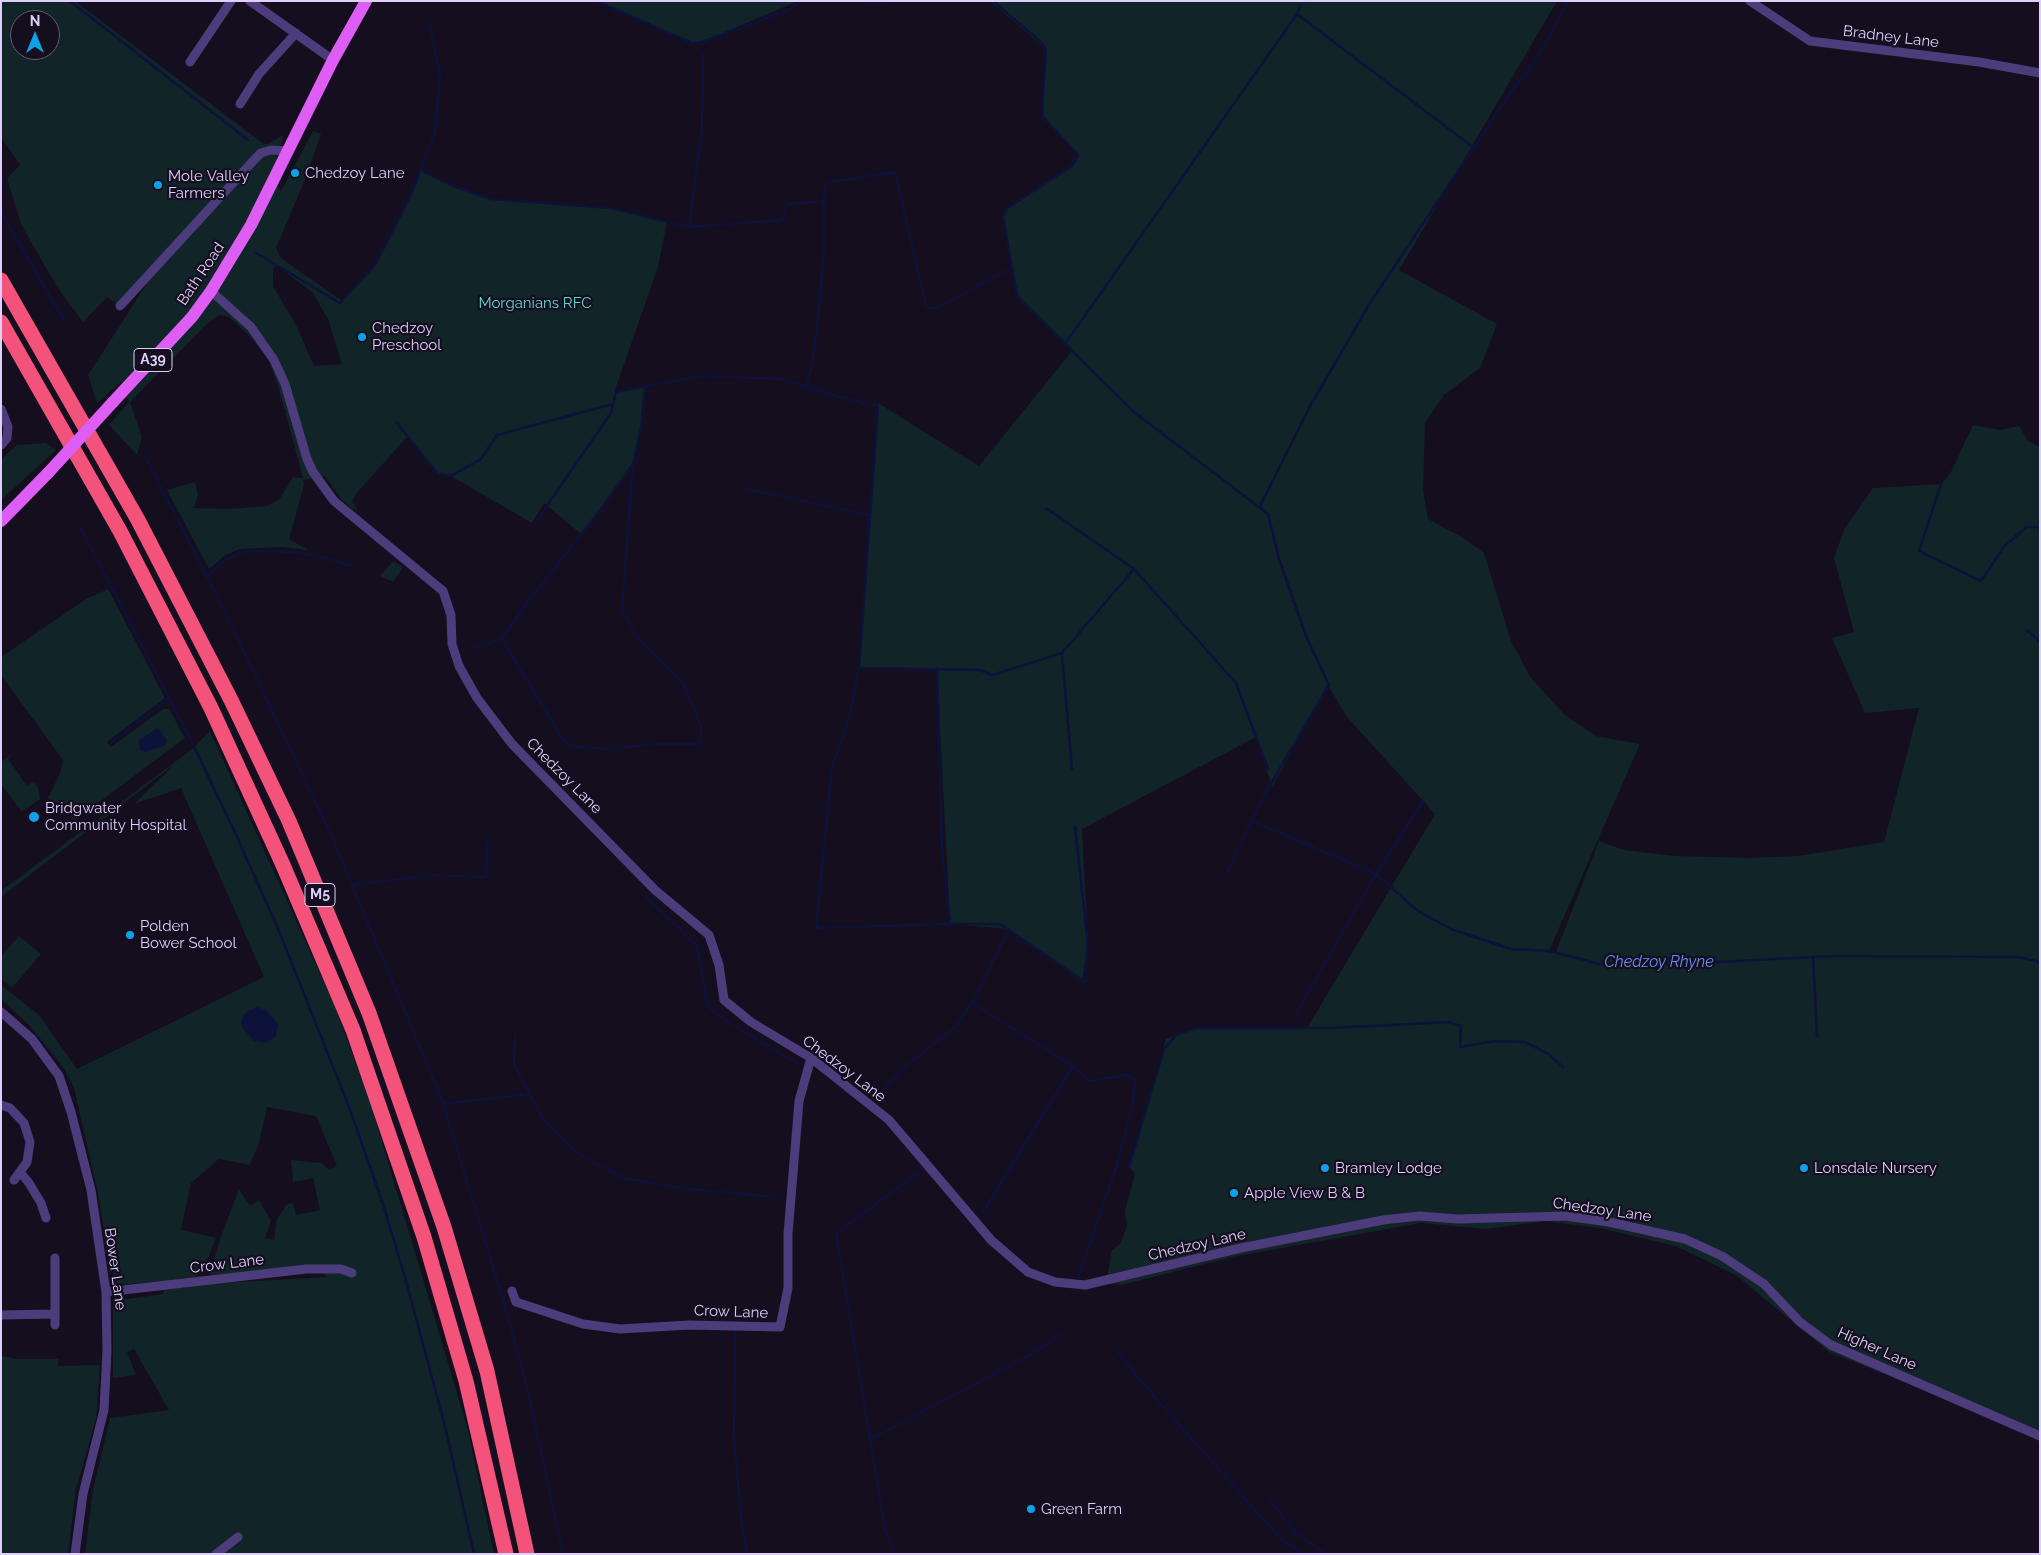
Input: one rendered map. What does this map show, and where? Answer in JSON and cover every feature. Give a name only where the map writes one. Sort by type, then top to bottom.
[{"type":"highway","name":"M5","points":[[1,280],[138,520],[232,702],[289,821],[366,1004],[444,1227],[487,1371],[527,1554]]},
{"type":"highway","name":"M5","points":[[1,322],[120,531],[211,708],[283,865],[353,1030],[424,1237],[463,1371],[506,1554]]},
{"type":"main road","name":"Bath Road","points":[[1,521],[49,472],[192,316],[211,291],[251,225],[290,151],[333,60],[366,1]]},
{"type":"street","points":[[190,62],[230,1]]},
{"type":"street","points":[[250,1],[333,60]]},
{"type":"street","name":"Bradney Lane","points":[[1750,1],[1810,41],[1979,62],[2040,73]]},
{"type":"street","points":[[240,104],[259,74],[277,62],[296,33]]},
{"type":"street","points":[[120,306],[254,160],[262,153],[271,150],[290,151]]},
{"type":"street","name":"Chedzoy Lane","points":[[211,291],[251,327],[274,360],[285,384],[307,459],[313,472],[334,501],[443,591],[451,615],[452,644],[459,666],[477,698],[512,744],[655,890],[709,935],[719,965],[724,1000],[750,1022],[811,1058],[889,1120],[991,1240],[1028,1272],[1055,1282],[1085,1285],[1240,1248],[1383,1220],[1418,1216],[1458,1219],[1535,1215],[1582,1218],[1639,1228],[1685,1239],[1722,1256]]},
{"type":"street","points":[[1,409],[8,427],[7,438],[1,445]]},
{"type":"street","name":"Bower Lane","points":[[1,1012],[32,1039],[59,1076],[71,1112],[91,1190],[106,1292],[107,1351],[104,1410],[83,1494],[75,1554]]},
{"type":"street","name":"Crow Lane","points":[[512,1291],[516,1302],[583,1324],[620,1329],[689,1325],[780,1327],[788,1288],[788,1234],[799,1101],[811,1058]]},
{"type":"street","points":[[1,1105],[10,1108],[24,1123],[30,1142],[27,1162],[17,1176],[37,1196],[46,1218]]},
{"type":"street","name":"Higher Lane","points":[[1722,1256],[1764,1284],[1800,1322],[1831,1345],[2040,1436]]},
{"type":"street","points":[[55,1258],[55,1325]]},
{"type":"street","name":"Crow Lane","points":[[106,1292],[306,1269],[341,1269],[352,1273]]},
{"type":"street","points":[[1,1315],[54,1314]]},
{"type":"street","points":[[216,1554],[238,1537]]},
{"type":"green space","name":"Morganians RFC","points":[[1,1],[75,1],[265,145],[284,135],[272,175],[281,191],[313,131],[321,134],[306,177],[276,248],[281,258],[342,301],[375,265],[411,195],[421,170],[453,186],[491,199],[611,208],[667,222],[658,267],[615,390],[616,393],[645,386],[641,429],[633,464],[581,534],[544,503],[532,523],[451,476],[438,474],[407,437],[355,495],[352,502],[357,509],[356,511],[343,501],[325,476],[303,480],[304,485],[289,539],[309,550],[282,547],[239,549],[224,556],[209,569],[167,490],[195,482],[198,494],[194,508],[230,509],[267,506],[279,500],[293,477],[303,478],[278,385],[268,359],[247,333],[229,317],[219,315],[206,325],[130,402],[142,437],[137,455],[109,425],[129,402],[121,382],[97,403],[88,375],[148,282],[175,251],[120,306],[107,297],[83,322],[57,287],[21,224],[7,178],[20,165],[1,137]],"holes":[[[276,265],[312,292],[328,319],[342,364],[314,366],[297,327],[273,286],[273,269]]]},
{"type":"green space","points":[[595,1],[798,1],[702,42],[692,43]]},
{"type":"green space","points":[[990,1],[1557,1],[1399,270],[1497,324],[1480,368],[1444,395],[1425,423],[1423,490],[1428,519],[1460,536],[1484,553],[1511,641],[1531,678],[1565,715],[1596,736],[1640,744],[1549,951],[1556,952],[1599,841],[1624,850],[1674,856],[1751,858],[1798,856],[1884,842],[1919,708],[1865,713],[1832,638],[1854,632],[1834,558],[1844,530],[1873,488],[1941,484],[1950,474],[1973,425],[2000,430],[2019,426],[2028,441],[2040,447],[2040,1436],[1829,1352],[1737,1276],[1676,1246],[1599,1228],[1545,1221],[1487,1229],[1421,1223],[1232,1257],[1122,1285],[1106,1283],[1112,1250],[1120,1244],[1127,1227],[1125,1211],[1135,1174],[1129,1167],[1166,1039],[1196,1028],[1307,1028],[1435,814],[1347,717],[1328,685],[1272,787],[1256,737],[1082,829],[1088,944],[1082,982],[1009,929],[950,924],[937,668],[859,668],[878,403],[979,466],[1072,351],[1017,296],[1003,217],[1006,209],[1073,165],[1078,155],[1043,117],[1046,49]]},
{"type":"green space","points":[[46,443],[56,450],[1,500],[1,459],[17,445]]},
{"type":"green space","points":[[393,561],[403,567],[393,582],[380,576]]},
{"type":"green space","points":[[108,589],[165,698],[107,742],[111,747],[163,709],[169,709],[185,738],[74,821],[65,807],[55,807],[48,798],[61,771],[63,760],[1,675],[1,657],[86,599]]},
{"type":"green space","points":[[210,731],[333,1002],[371,1105],[468,1430],[494,1554],[85,1554],[93,1490],[110,1418],[169,1410],[134,1349],[127,1352],[136,1375],[113,1378],[113,1301],[163,1294],[167,1281],[117,1285],[107,1250],[98,1193],[74,1088],[63,1067],[29,1025],[1,999],[1,985],[39,1015],[77,1069],[264,977],[181,788],[134,804],[175,764],[1,897],[1,891],[191,750]],"holes":[[[267,1107],[316,1116],[337,1166],[329,1170],[322,1163],[291,1160],[293,1182],[313,1178],[320,1210],[296,1215],[293,1203],[287,1204],[277,1219],[274,1240],[265,1238],[271,1221],[259,1200],[250,1206],[239,1189],[220,1239],[210,1275],[320,1267],[326,1277],[204,1284],[168,1290],[170,1280],[195,1277],[202,1272],[216,1238],[181,1230],[191,1183],[219,1159],[250,1165],[259,1143]]]},
{"type":"green space","points":[[12,754],[8,759],[27,786],[34,781],[38,787],[40,799],[22,812],[1,784],[1,762]]},
{"type":"green space","points":[[19,936],[41,954],[12,988],[1,979],[1,956]]},
{"type":"green space","points":[[1,1356],[18,1359],[58,1359],[58,1366],[100,1365],[96,1419],[76,1489],[68,1554],[1,1554]]},
{"type":"shaded area","points":[[158,728],[167,740],[165,745],[146,752],[140,750],[139,740]]},
{"type":"shaded area","points":[[257,1007],[266,1010],[278,1024],[276,1036],[266,1043],[254,1041],[242,1027],[241,1021],[245,1013]]},
{"type":"waterway","points":[[70,1],[248,140]]},
{"type":"waterway","points":[[596,1],[692,43],[702,42],[786,11],[801,1]]},
{"type":"waterway","points":[[862,1],[883,3],[886,1]]},
{"type":"waterway","points":[[993,1],[1042,43],[1046,49],[1043,117],[1078,155],[1073,165],[1006,209],[1003,217],[1017,296],[1134,412],[1268,514],[1279,559],[1306,636],[1329,685],[1262,799],[1226,875]]},
{"type":"waterway","points":[[1260,506],[1310,406],[1372,300],[1506,99],[1541,52],[1568,1]]},
{"type":"waterway","points":[[1300,6],[1297,14],[1474,148]]},
{"type":"waterway","points":[[1065,344],[1297,14]]},
{"type":"waterway","points":[[256,253],[340,303],[375,265],[411,195],[435,131],[440,75],[429,22]]},
{"type":"waterway","points":[[689,227],[702,129],[703,54]]},
{"type":"waterway","points":[[421,170],[453,186],[491,199],[611,208],[689,227],[782,220],[787,204],[824,201],[825,185],[831,182],[895,172],[926,305],[929,308],[936,308],[1012,268]]},
{"type":"waterway","points":[[806,386],[811,370],[817,330],[824,250],[824,201]]},
{"type":"waterway","points":[[1,212],[65,322]]},
{"type":"waterway","points":[[396,422],[438,474],[451,476],[481,459],[497,435],[613,404],[616,393],[620,391],[701,376],[783,379],[840,397],[878,406],[859,668],[849,719],[832,767],[816,928]]},
{"type":"waterway","points":[[475,647],[502,639],[524,607],[601,509],[633,464],[641,429],[645,386]]},
{"type":"waterway","points":[[535,523],[611,413],[613,404]]},
{"type":"waterway","points":[[144,454],[229,620],[332,837],[442,1100],[505,1306],[528,1391],[563,1554]]},
{"type":"waterway","points":[[502,639],[564,741],[571,746],[605,749],[655,744],[698,744],[700,742],[701,726],[683,683],[635,634],[622,610],[633,464]]},
{"type":"waterway","points":[[1941,484],[1919,551],[1981,581],[2004,547],[2026,527],[2040,527]]},
{"type":"waterway","points":[[747,489],[868,515]]},
{"type":"waterway","points":[[1046,508],[1134,569],[1236,683],[1268,769]]},
{"type":"waterway","points":[[79,525],[189,736],[237,837],[279,931],[349,1107],[383,1204],[406,1281],[445,1426],[474,1554]]},
{"type":"waterway","points":[[207,576],[223,561],[245,551],[296,552],[323,557],[352,566]]},
{"type":"waterway","points":[[859,668],[980,670],[992,675],[1062,653],[1134,569]]},
{"type":"waterway","points":[[2027,630],[2040,642]]},
{"type":"waterway","points":[[1062,654],[1072,769]]},
{"type":"waterway","points":[[937,668],[942,851],[950,923]]},
{"type":"waterway","points":[[111,742],[169,698]]},
{"type":"waterway","points":[[1296,1014],[1376,874],[1423,801]]},
{"type":"waterway","name":"Chedzoy Rhyne","points":[[1252,821],[1376,874],[1418,911],[1451,929],[1511,949],[1549,951],[1600,964],[1698,963],[1834,956],[2019,957],[2040,962]]},
{"type":"waterway","points":[[815,930],[816,928],[1000,924],[1085,982],[1088,944],[1075,827]]},
{"type":"waterway","points":[[353,885],[432,875],[486,877],[488,837]]},
{"type":"waterway","points":[[646,897],[697,946],[708,1007],[731,1024],[800,1065]]},
{"type":"waterway","points":[[879,1094],[908,1064],[954,1028],[972,1003],[1009,929]]},
{"type":"waterway","points":[[1813,957],[1817,1036]]},
{"type":"waterway","points":[[972,1003],[1073,1066],[1090,1081],[1126,1075],[1133,1077],[1135,1081],[1133,1103],[1118,1162],[1078,1278]]},
{"type":"waterway","points":[[1129,1167],[1164,1049],[1177,1034],[1196,1028],[1332,1028],[1448,1022],[1461,1026],[1460,1047],[1494,1041],[1525,1042],[1550,1055],[1563,1067]]},
{"type":"waterway","points":[[515,1036],[514,1064],[544,1121],[577,1153],[624,1178],[687,1189],[778,1197]]},
{"type":"waterway","points":[[983,1212],[1073,1066]]},
{"type":"waterway","points":[[444,1104],[529,1094]]},
{"type":"waterway","points":[[895,1554],[885,1529],[836,1233],[921,1171]]},
{"type":"waterway","points":[[735,1329],[734,1439],[741,1518],[747,1554]]},
{"type":"waterway","points":[[871,1439],[1030,1355],[1060,1334]]},
{"type":"waterway","points":[[1116,1350],[1158,1401],[1283,1541],[1305,1554]]},
{"type":"waterway","points":[[1269,1499],[1296,1533],[1326,1554]]},
{"type":"place","name":"Chedzoy Lane","points":[[295,173]]},
{"type":"place","name":"Mole Valley Farmers","points":[[158,185]]},
{"type":"place","name":"Chedzoy Preschool","points":[[362,337]]},
{"type":"place","name":"Bridgwater Community Hospital","points":[[34,817]]},
{"type":"place","name":"Polden Bower School","points":[[130,935]]},
{"type":"place","name":"Bramley Lodge","points":[[1325,1168]]},
{"type":"place","name":"Lonsdale Nursery","points":[[1804,1168]]},
{"type":"place","name":"Apple View B & B","points":[[1234,1193]]},
{"type":"place","name":"Green Farm","points":[[1031,1509]]}]
